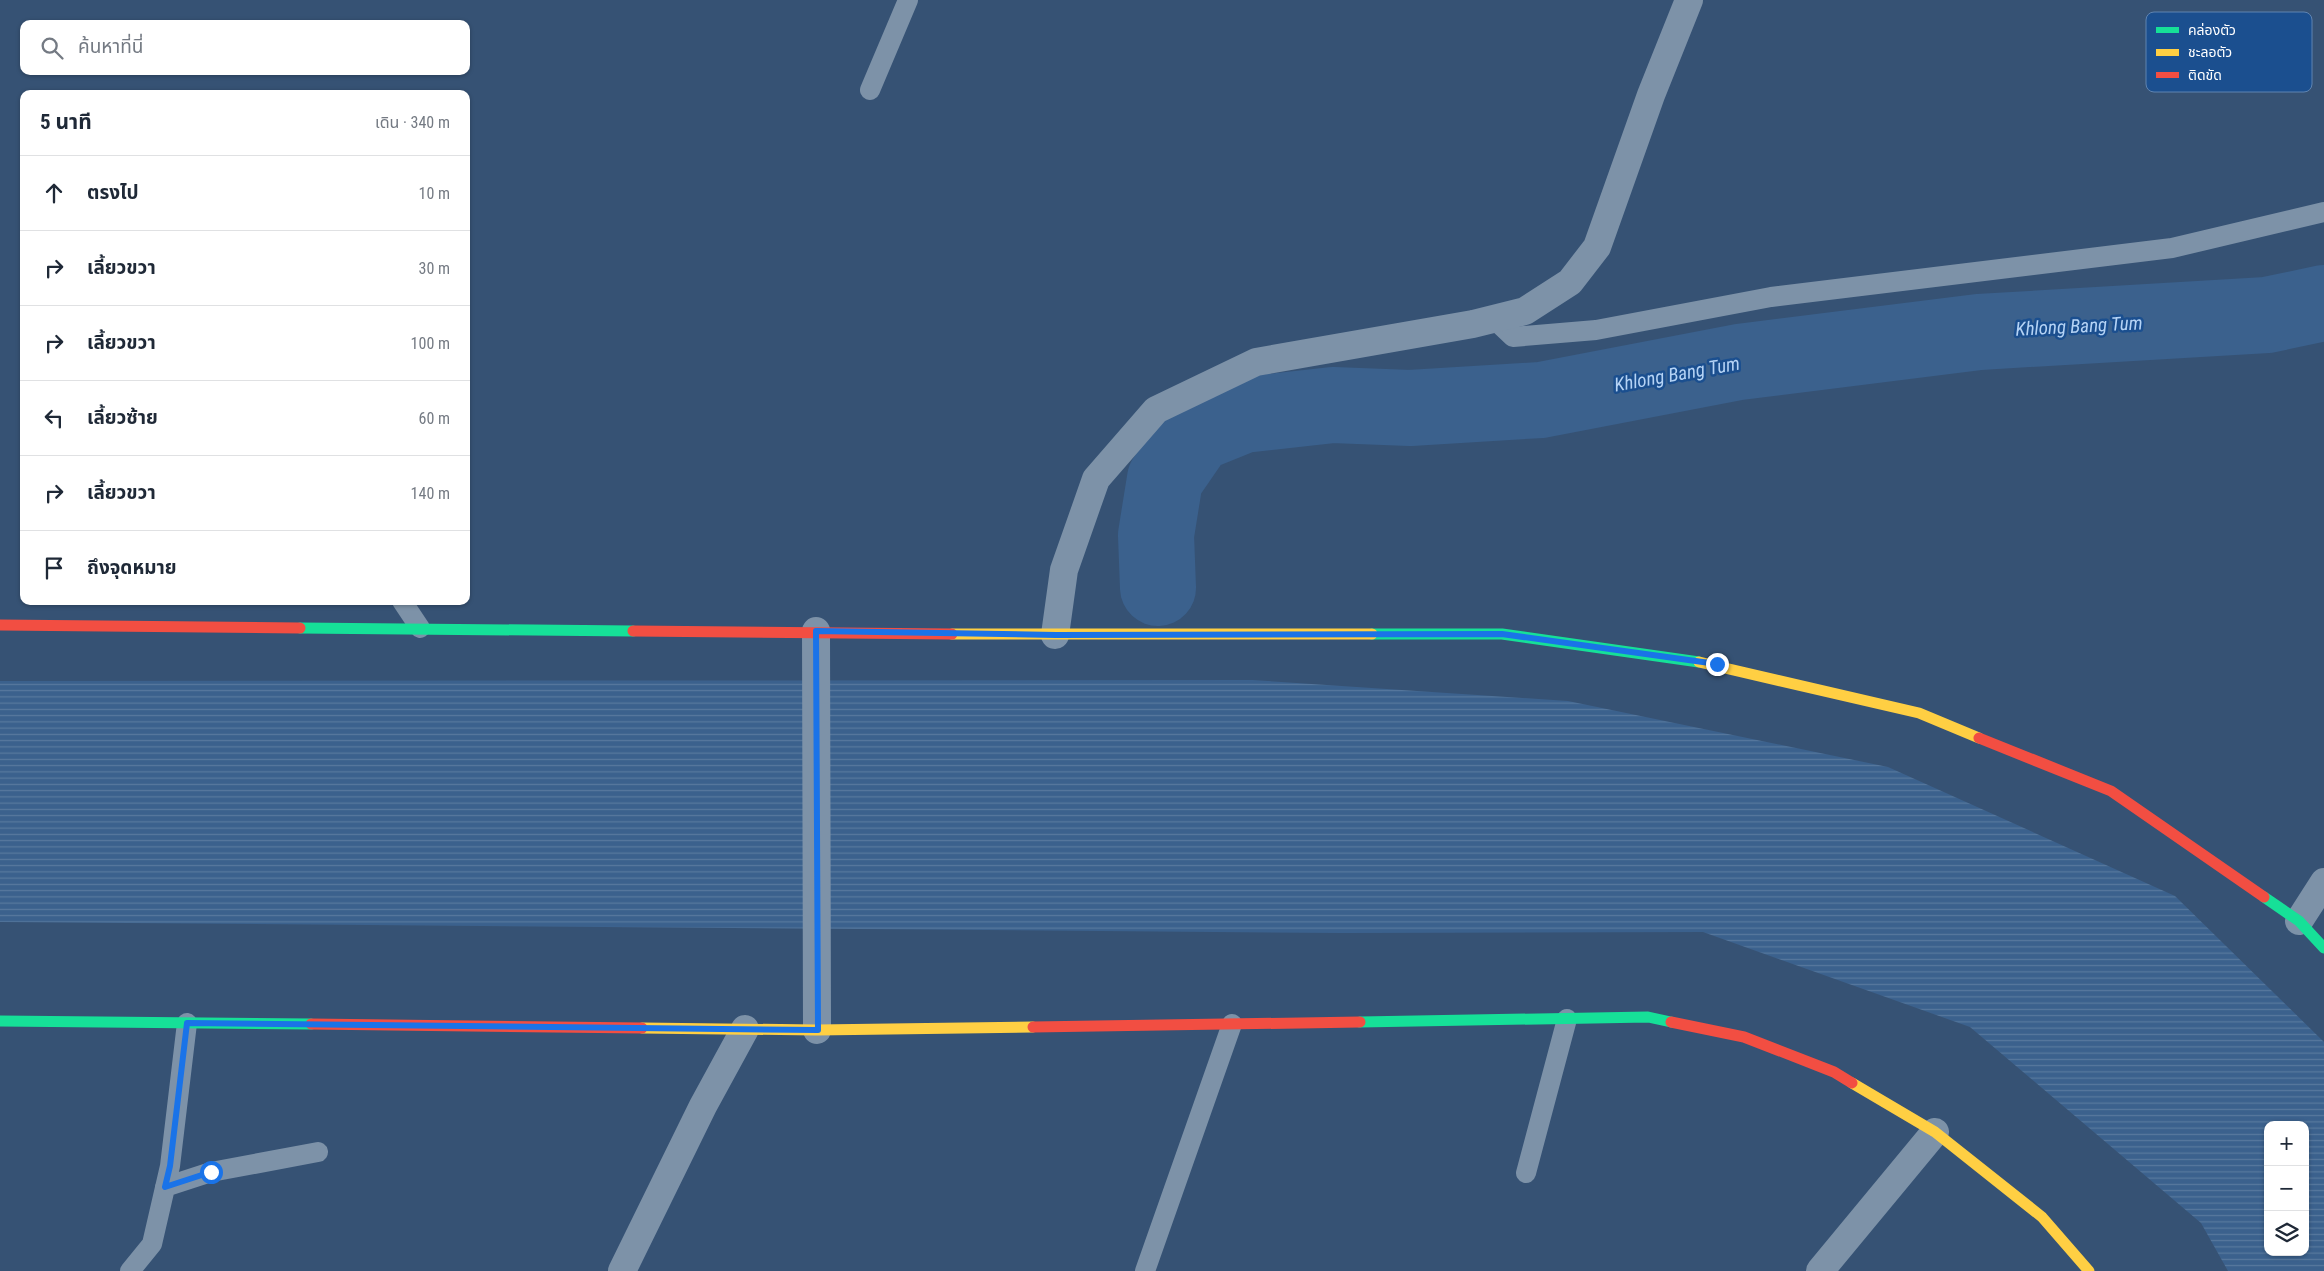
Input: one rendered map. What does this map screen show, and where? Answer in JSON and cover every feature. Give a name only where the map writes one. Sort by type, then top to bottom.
[{"type":"street","points":[[1056,635],[1064,570],[1096,479],[1156,410],[1256,362],[1494,319],[1525,311],[1570,282],[1597,247],[1651,95],[1689,0]]},
{"type":"street","points":[[0,625],[816,631],[1056,635],[1502,634],[1717,664],[1919,713],[2111,791],[2299,922],[2324,948]]},
{"type":"street","points":[[816,631],[818,1030]]},
{"type":"street","points":[[2299,922],[2324,882]]},
{"type":"street","points":[[0,1021],[818,1030],[1648,1018],[1744,1037],[1834,1072],[1934,1132],[2042,1217],[2090,1271]]},
{"type":"street","points":[[622,1271],[703,1106],[745,1029]]},
{"type":"street","points":[[1820,1271],[1934,1132]]},
{"type":"lane","points":[[870,90],[908,0]]},
{"type":"lane","points":[[1494,319],[1512,337],[1596,330],[1771,297],[2172,248],[2324,212]]},
{"type":"lane","points":[[405,605],[420,628]]},
{"type":"lane","points":[[1526,1173],[1567,1019]]},
{"type":"lane","points":[[130,1271],[152,1244],[170,1166],[187,1023]]},
{"type":"lane","points":[[1145,1271],[1232,1024]]},
{"type":"lane","points":[[165,1187],[211,1172],[318,1152]]},
{"type":"water","points":[[1252,680],[1568,701],[1888,767],[2175,896],[2324,1042],[2324,1271],[2228,1271],[2201,1223],[1970,1027],[1703,932],[1343,933],[0,922],[0,681]]},
{"type":"waterway","name":"Khlong Bang Tum","points":[[1158,588],[1156,535],[1165,479],[1196,434],[1243,415],[1333,405],[1410,408],[1541,400],[1739,362],[1979,332],[2267,315],[2324,303]]},
{"type":"traffic: fast","points":[[300,628],[633,631]]},
{"type":"traffic: fast","points":[[1372,634],[1502,634],[1699,662]]},
{"type":"traffic: fast","points":[[2264,897],[2299,921],[2324,948]]},
{"type":"traffic: fast","points":[[1360,1022],[1648,1017],[1671,1022]]},
{"type":"traffic: fast","points":[[0,1021],[311,1024]]},
{"type":"traffic: slow","points":[[952,634],[1372,634]]},
{"type":"traffic: slow","points":[[1699,662],[1919,713],[1979,738]]},
{"type":"traffic: slow","points":[[642,1028],[817,1030],[1033,1027]]},
{"type":"traffic: slow","points":[[1852,1083],[1935,1132],[2042,1217],[2089,1271]]},
{"type":"traffic: jam","points":[[0,625],[300,628]]},
{"type":"traffic: jam","points":[[633,631],[952,634]]},
{"type":"traffic: jam","points":[[1979,738],[2111,791],[2264,897]]},
{"type":"traffic: jam","points":[[1033,1027],[1360,1022]]},
{"type":"traffic: jam","points":[[1671,1022],[1744,1037],[1834,1072],[1852,1083]]},
{"type":"traffic: jam","points":[[311,1024],[642,1028]]},
{"type":"route","points":[[211,1172],[165,1187],[170,1166],[187,1023],[818,1030],[816,631],[1056,635],[1502,634],[1717,664]]}]
